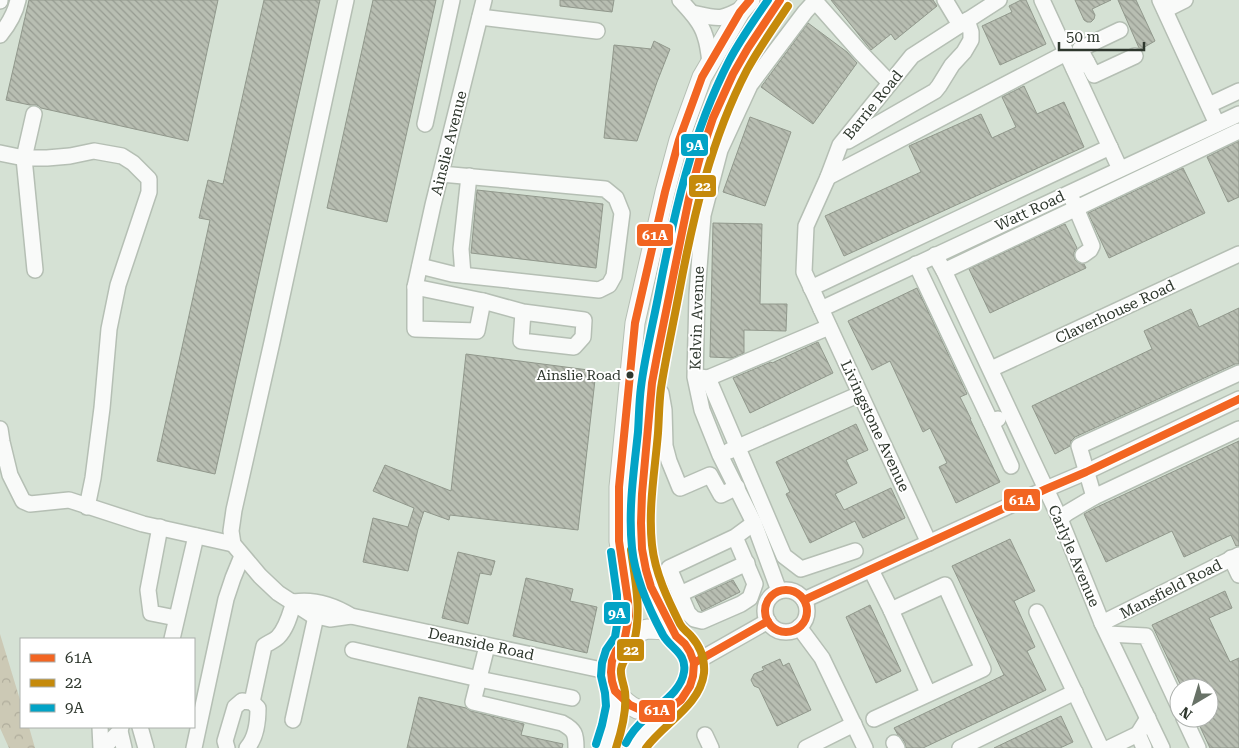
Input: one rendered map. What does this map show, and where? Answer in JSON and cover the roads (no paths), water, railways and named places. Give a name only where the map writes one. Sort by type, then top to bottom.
[{"type":"main road","points":[[676,636],[651,587],[642,549],[641,514],[652,384],[679,243],[705,141],[733,74],[756,34],[780,0]]},
{"type":"main road","points":[[624,642],[629,616],[620,541],[619,487],[635,323],[678,140],[702,76],[747,3]]},
{"type":"main road","points":[[605,748],[614,722],[615,691],[611,672],[612,661],[616,651],[631,636],[647,629],[665,630],[686,644],[694,663],[693,676],[690,686],[681,700],[649,728],[634,748]]},
{"type":"main road","points":[[615,691],[630,705],[643,711],[650,712],[673,706]]},
{"type":"street","points":[[0,35],[15,12],[18,0]]},
{"type":"street","points":[[346,0],[234,510],[231,531],[238,550],[260,576],[278,592],[312,615],[330,619],[351,616]]},
{"type":"street","points":[[425,124],[452,0]]},
{"type":"street","name":"Ainslie Avenue","points":[[484,0],[415,287],[414,329],[477,331],[484,301]]},
{"type":"street","points":[[680,0],[702,28],[710,63]]},
{"type":"street","points":[[840,145],[935,91],[952,65],[964,52],[972,40],[971,32],[945,0]]},
{"type":"street","name":"Barrie Road","points":[[821,309],[804,272],[806,226],[840,145],[912,56],[999,0]]},
{"type":"street","points":[[1042,0],[1066,53],[1080,66],[1094,75],[1135,56]]},
{"type":"street","points":[[1185,0],[1162,5],[1218,124]]},
{"type":"street","points":[[816,1],[861,54],[890,83]]},
{"type":"street","name":"Kelvin Avenue","points":[[779,591],[754,523],[720,455],[702,410],[697,295],[703,215],[720,150],[750,85],[805,12],[816,1]]},
{"type":"street","points":[[692,13],[720,18],[728,16],[747,3]]},
{"type":"street","points":[[480,17],[597,31]]},
{"type":"street","points":[[1120,30],[1080,49],[1080,66],[1120,169]]},
{"type":"street","points":[[828,177],[1066,53]]},
{"type":"street","points":[[1209,105],[1239,91]]},
{"type":"street","points":[[34,114],[24,158],[34,270]]},
{"type":"street","name":"Watt Road","points":[[821,309],[1120,169],[1190,146],[1218,124],[1239,114]]},
{"type":"street","points":[[944,271],[1076,208],[1190,146],[1239,131]]},
{"type":"street","points":[[811,288],[1110,147]]},
{"type":"street","points":[[0,153],[24,158],[70,156],[94,152],[122,156],[134,163],[149,178],[150,192],[118,285],[109,329],[102,408],[93,478],[87,506]]},
{"type":"street","points":[[420,266],[452,274],[599,290],[609,285],[614,276],[622,213],[616,198],[604,189],[441,174]]},
{"type":"street","points":[[463,275],[461,249],[469,176]]},
{"type":"street","points":[[1069,192],[1092,246],[1083,255]]},
{"type":"street","points":[[1016,217],[1023,234]]},
{"type":"street","name":"Claverhouse Road","points":[[991,369],[1239,254]]},
{"type":"street","name":"Carlyle Avenue","points":[[936,255],[1060,519],[1105,629],[1162,748]]},
{"type":"street","points":[[916,264],[1011,466]]},
{"type":"street","points":[[415,287],[484,301],[524,312]]},
{"type":"street","name":"Livingstone Avenue","points":[[821,309],[929,543]]},
{"type":"street","points":[[829,326],[701,377],[738,448],[784,556],[801,569],[855,551]]},
{"type":"street","points":[[1094,497],[1079,446],[1239,373]]},
{"type":"street","points":[[652,384],[661,393],[664,410],[665,446],[680,488],[710,475],[721,495],[737,487]]},
{"type":"street","points":[[720,455],[860,394]]},
{"type":"street","points":[[804,600],[1086,472],[1239,399]]},
{"type":"street","points":[[991,422],[1011,413]]},
{"type":"street","points":[[0,429],[10,475],[23,501],[30,504],[69,500],[143,524],[196,536],[238,550]]},
{"type":"street","points":[[1060,519],[1094,497],[1239,430]]},
{"type":"street","points":[[735,537],[755,584],[750,598],[742,604],[702,621],[694,619],[688,613],[669,568],[735,537],[754,523]]},
{"type":"street","points":[[160,527],[148,590],[151,613],[176,618]]},
{"type":"street","points":[[172,638],[196,536]]},
{"type":"street","points":[[194,748],[238,550]]},
{"type":"street","points":[[1235,556],[1239,575]]},
{"type":"street","name":"Mansfield Road","points":[[1105,629],[1235,556]]},
{"type":"street","points":[[680,594],[747,563]]},
{"type":"street","points":[[871,570],[928,693]]},
{"type":"street","points":[[874,719],[983,669],[945,585],[891,610]]},
{"type":"street","points":[[779,591],[793,591],[801,596],[806,606],[806,617],[803,623],[788,632],[772,626],[766,616],[768,600],[779,591]]},
{"type":"street","points":[[294,602],[314,601],[333,606],[351,616]]},
{"type":"street","points":[[252,702],[264,646],[277,638],[284,629],[294,602]]},
{"type":"street","points":[[1037,612],[1101,748]]},
{"type":"street","points":[[293,720],[316,616]]},
{"type":"street","name":"Deanside Road","points":[[351,616],[611,672]]},
{"type":"street","points":[[694,663],[768,621]]},
{"type":"street","points":[[799,627],[822,658],[865,748]]},
{"type":"street","points":[[1105,629],[1146,636],[1169,685]]},
{"type":"street","points":[[488,646],[473,702],[562,723],[571,728],[576,736],[576,748]]},
{"type":"street","points":[[354,650],[572,698]]},
{"type":"street","points":[[960,748],[1075,692]]},
{"type":"street","points":[[227,748],[225,742],[235,707],[242,701],[252,702],[258,708],[258,722],[250,745],[247,748]]},
{"type":"street","points":[[1109,748],[1138,734],[1148,718]]},
{"type":"street","points":[[806,748],[854,724]]},
{"type":"street","points":[[100,728],[102,748]]},
{"type":"street","points":[[140,728],[146,748]]},
{"type":"street","points":[[1189,728],[1198,748]]},
{"type":"street","points":[[102,748],[121,729]]},
{"type":"street","points":[[121,729],[124,748]]},
{"type":"street","points":[[1138,734],[1144,748]]},
{"type":"place","name":"Ainslie Road","points":[[630,375]]}]
